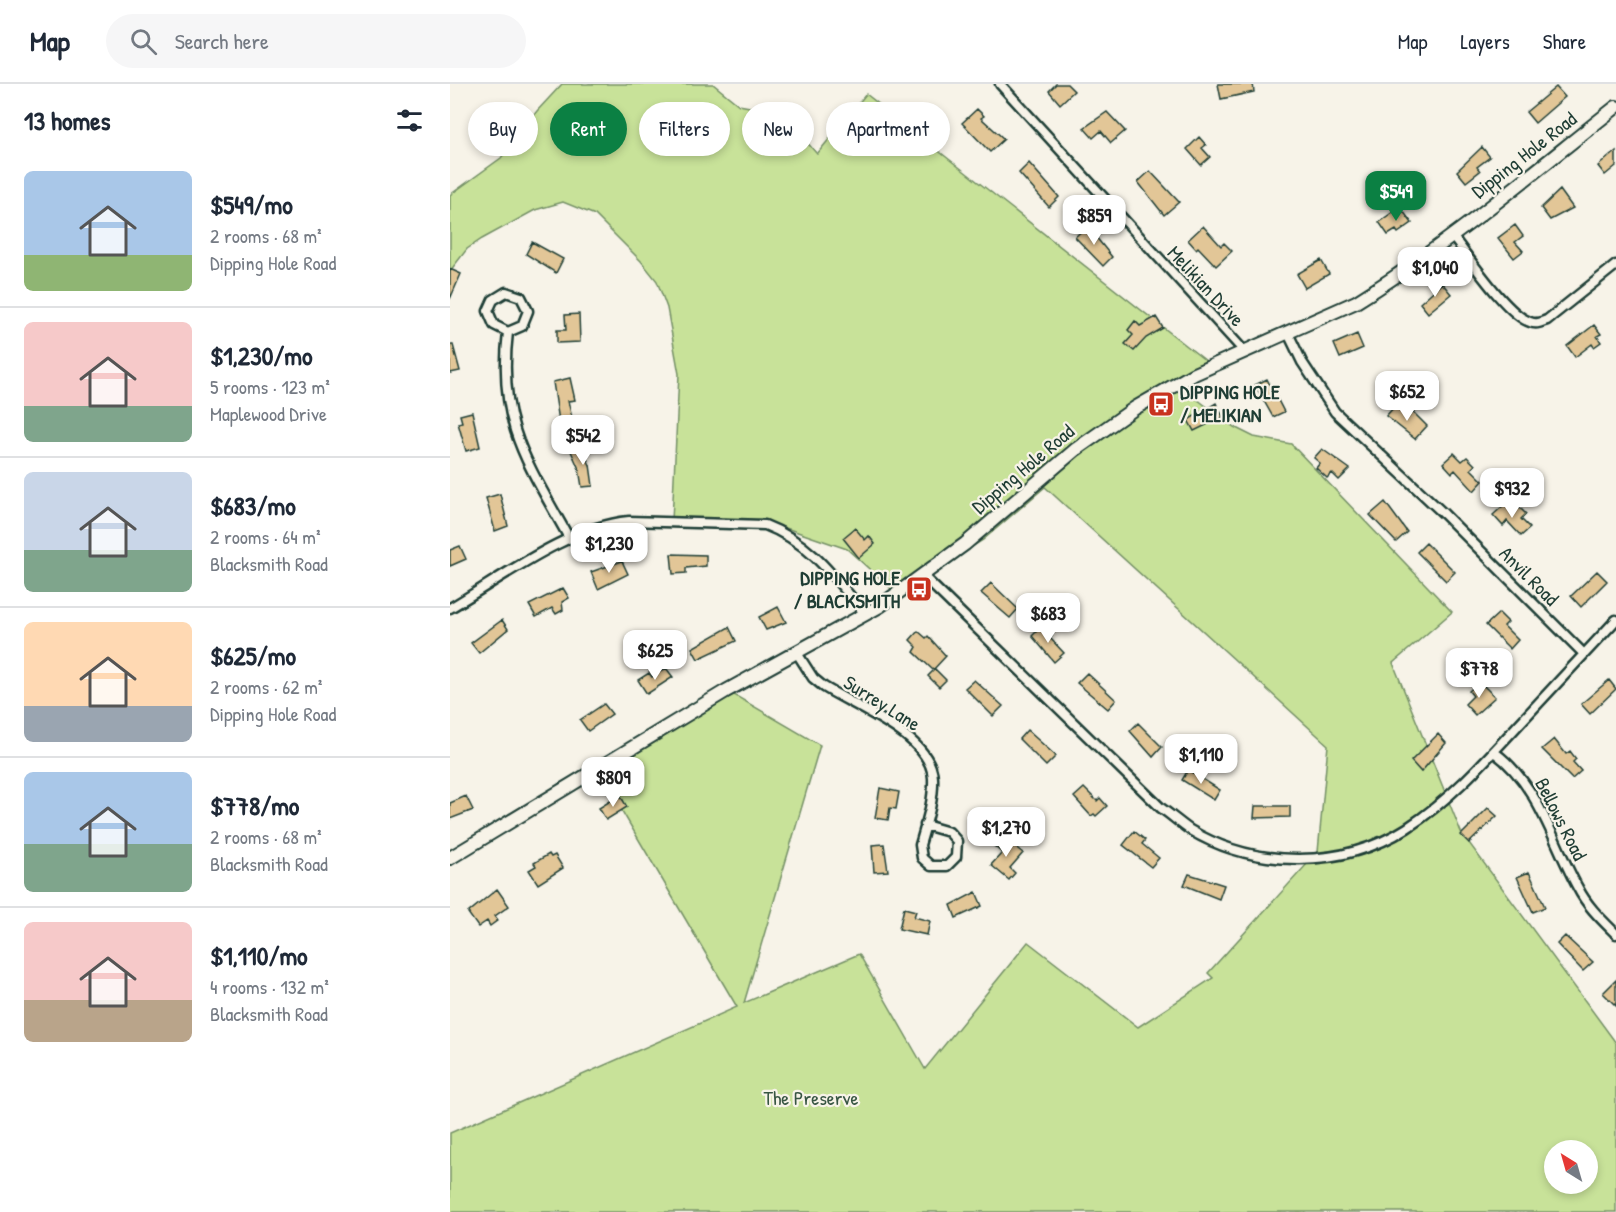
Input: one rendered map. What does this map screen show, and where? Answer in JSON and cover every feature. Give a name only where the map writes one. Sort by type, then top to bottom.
[{"type":"main road","name":"Dipping Hole Road","points":[[450,858],[665,727],[865,614],[965,544],[1051,469],[1103,429],[1178,383],[1356,302],[1452,236],[1616,107]]},
{"type":"street","name":"Melikian Drive","points":[[1000,84],[1244,351]]},
{"type":"street","points":[[1452,236],[1485,279],[1513,310],[1527,322],[1537,324],[1547,320],[1616,265]]},
{"type":"street","points":[[506,292],[521,297],[528,311],[522,326],[508,332],[497,328],[489,315],[493,300],[506,292]]},
{"type":"street","points":[[508,332],[504,382],[515,434],[525,459],[569,538]]},
{"type":"street","name":"Anvil Road","points":[[1288,333],[1302,362],[1335,412],[1444,514],[1584,654]]},
{"type":"street","points":[[450,608],[569,538],[594,527],[629,521],[765,525],[785,533],[804,545],[865,614]]},
{"type":"street","points":[[922,575],[1161,807],[1191,830],[1247,853],[1275,859],[1308,859],[1372,847],[1406,829],[1446,799],[1494,752],[1616,620]]},
{"type":"street","name":"Surrey Lane","points":[[797,653],[813,678],[824,687],[911,739],[926,755],[933,776],[933,793],[925,825],[920,845],[922,858],[931,866],[947,866],[956,857],[957,841],[949,831],[925,825]]},
{"type":"street","name":"Bellows Road","points":[[1494,752],[1518,773],[1532,793],[1578,890],[1594,912],[1616,934]]},
{"type":"green space","name":"The Preserve","points":[[562,84],[713,84],[742,106],[742,156],[814,156],[814,150],[817,154],[826,143],[826,156],[945,156],[1206,361],[1177,384],[1234,427],[1254,437],[1291,444],[1452,612],[1393,663],[1461,832],[1616,1043],[1616,1212],[450,1212],[450,1133],[737,1007],[595,765],[731,693],[820,745],[744,1003],[859,954],[925,1069],[1028,942],[1138,1027],[1213,978],[1208,973],[1318,852],[1328,745],[1045,487],[983,540],[897,594],[847,549],[783,527],[672,521],[679,374],[667,308],[657,281],[641,261],[595,215],[563,202],[535,210],[482,239],[467,249],[450,271],[450,195],[503,156],[538,156],[538,110]]},
{"type":"green space","points":[[866,94],[876,102],[859,102]]},
{"type":"building","points":[[1056,84],[1067,84],[1074,91],[1060,104],[1049,91]]},
{"type":"building","points":[[1218,84],[1253,84],[1254,92],[1221,99]]},
{"type":"building","points":[[1556,87],[1565,97],[1535,123],[1526,112]]},
{"type":"building","points":[[977,109],[984,116],[981,118],[1004,139],[990,152],[962,123]]},
{"type":"building","points":[[1107,112],[1125,131],[1111,143],[1101,131],[1093,138],[1084,128]]},
{"type":"building","points":[[1199,137],[1206,145],[1202,148],[1210,157],[1201,165],[1187,149]]},
{"type":"building","points":[[1482,147],[1490,157],[1477,167],[1480,171],[1466,182],[1457,171]]},
{"type":"building","points":[[1616,151],[1616,166],[1605,175],[1598,166]]},
{"type":"building","points":[[1029,163],[1059,197],[1049,207],[1019,173]]},
{"type":"building","points":[[1150,171],[1179,202],[1164,215],[1138,182]]},
{"type":"building","points":[[1560,190],[1573,208],[1550,220],[1541,208]]},
{"type":"building","points":[[1400,207],[1412,223],[1398,233],[1396,230],[1388,235],[1379,222]]},
{"type":"building","points":[[1515,225],[1523,236],[1515,242],[1523,251],[1514,258],[1498,238]]},
{"type":"building","points":[[1087,226],[1112,257],[1103,266],[1075,237]]},
{"type":"building","points":[[1203,226],[1221,246],[1224,243],[1232,251],[1216,266],[1188,240]]},
{"type":"building","points":[[532,242],[563,259],[556,273],[526,254]]},
{"type":"building","points":[[1321,260],[1329,274],[1305,288],[1297,274]]},
{"type":"building","points":[[450,269],[461,274],[450,299]]},
{"type":"building","points":[[1442,283],[1451,294],[1428,313],[1420,303]]},
{"type":"building","points":[[579,314],[580,342],[557,343],[557,330],[566,330],[565,315]]},
{"type":"building","points":[[1156,317],[1163,328],[1146,338],[1134,351],[1125,344],[1133,335],[1128,330],[1135,321],[1140,326]]},
{"type":"building","points":[[1594,325],[1601,334],[1597,336],[1601,342],[1594,347],[1592,344],[1575,357],[1567,346]]},
{"type":"building","points":[[1357,334],[1363,348],[1340,358],[1334,344]]},
{"type":"building","points":[[450,345],[453,345],[460,371],[450,373]]},
{"type":"building","points":[[570,378],[575,400],[568,401],[572,418],[559,421],[553,382]]},
{"type":"building","points":[[1267,379],[1284,412],[1273,417],[1255,385]]},
{"type":"building","points":[[1216,403],[1223,417],[1194,431],[1188,420]]},
{"type":"building","points":[[1395,406],[1408,417],[1413,412],[1427,426],[1415,439],[1386,416]]},
{"type":"building","points":[[472,412],[480,447],[466,451],[458,423],[462,422],[460,415]]},
{"type":"building","points":[[580,445],[590,465],[593,486],[582,487],[579,469],[570,449]]},
{"type":"building","points":[[1322,449],[1350,469],[1339,480],[1332,473],[1327,478],[1316,468],[1320,463],[1314,458]]},
{"type":"building","points":[[1454,453],[1462,461],[1467,457],[1475,465],[1471,469],[1483,481],[1474,491],[1455,470],[1452,473],[1443,463]]},
{"type":"building","points":[[500,494],[508,526],[495,531],[486,498]]},
{"type":"building","points":[[1385,502],[1407,532],[1396,542],[1370,515]]},
{"type":"building","points":[[1505,504],[1513,512],[1519,507],[1526,514],[1521,519],[1530,528],[1521,536],[1507,521],[1503,526],[1493,515]]},
{"type":"building","points":[[855,528],[865,540],[869,536],[875,544],[859,558],[843,538]]},
{"type":"building","points":[[1426,543],[1455,572],[1446,581],[1417,552]]},
{"type":"building","points":[[460,546],[466,559],[450,566],[450,550]]},
{"type":"building","points":[[671,554],[706,555],[706,566],[686,568],[686,573],[673,574]]},
{"type":"building","points":[[622,561],[628,574],[598,589],[591,572]]},
{"type":"building","points":[[1597,571],[1607,581],[1581,607],[1571,596]]},
{"type":"building","points":[[991,583],[1018,609],[1010,618],[981,593]]},
{"type":"building","points":[[563,588],[569,598],[562,602],[563,610],[556,614],[552,608],[536,617],[529,605]]},
{"type":"building","points":[[778,607],[786,622],[766,630],[759,617]]},
{"type":"building","points":[[1499,613],[1508,622],[1504,626],[1518,640],[1510,649],[1486,625]]},
{"type":"building","points":[[502,620],[508,629],[479,653],[471,643]]},
{"type":"building","points":[[729,627],[736,641],[698,659],[692,648]]},
{"type":"building","points":[[1040,628],[1043,631],[1045,628],[1052,636],[1050,638],[1064,653],[1054,662],[1032,636]]},
{"type":"building","points":[[918,631],[926,638],[928,636],[946,656],[933,670],[914,652],[917,647],[910,640]]},
{"type":"building","points":[[666,668],[673,677],[647,694],[638,680],[649,673],[652,677]]},
{"type":"building","points":[[935,669],[946,680],[939,687],[928,676]]},
{"type":"building","points":[[1087,673],[1116,700],[1108,709],[1077,683]]},
{"type":"building","points":[[974,680],[1003,706],[993,716],[965,688]]},
{"type":"building","points":[[1609,680],[1616,689],[1590,714],[1581,704]]},
{"type":"building","points":[[1477,684],[1480,688],[1483,685],[1495,697],[1475,715],[1465,704],[1473,696],[1469,691]]},
{"type":"building","points":[[604,704],[612,714],[588,731],[580,720]]},
{"type":"building","points":[[1138,723],[1162,747],[1153,757],[1130,731]]},
{"type":"building","points":[[1027,730],[1056,756],[1046,766],[1019,739]]},
{"type":"building","points":[[1438,734],[1446,743],[1421,772],[1411,761]]},
{"type":"building","points":[[1554,739],[1566,754],[1570,751],[1576,759],[1573,762],[1581,771],[1572,779],[1542,749]]},
{"type":"building","points":[[1188,770],[1220,790],[1214,800],[1182,780]]},
{"type":"building","points":[[880,788],[899,792],[896,809],[890,808],[888,820],[875,818]]},
{"type":"building","points":[[1084,788],[1097,801],[1100,798],[1107,806],[1096,816],[1094,814],[1091,816],[1074,797]]},
{"type":"building","points":[[620,795],[627,807],[606,820],[599,808]]},
{"type":"building","points":[[466,796],[473,810],[450,819],[450,803]]},
{"type":"building","points":[[1255,806],[1290,806],[1290,817],[1254,818]]},
{"type":"building","points":[[1488,808],[1497,816],[1469,843],[1461,835]]},
{"type":"building","points":[[1134,831],[1145,840],[1142,844],[1159,858],[1151,867],[1123,845]]},
{"type":"building","points":[[1002,836],[1023,853],[1010,868],[1015,873],[1009,880],[991,865],[1002,853],[994,846]]},
{"type":"building","points":[[884,844],[888,871],[874,872],[872,845]]},
{"type":"building","points":[[549,854],[551,857],[555,855],[563,868],[538,884],[529,870],[536,866],[534,863]]},
{"type":"building","points":[[1529,872],[1545,907],[1533,912],[1517,877]]},
{"type":"building","points":[[1189,874],[1224,885],[1219,899],[1184,885]]},
{"type":"building","points":[[497,889],[509,906],[495,916],[498,920],[490,926],[487,921],[478,927],[468,913]]},
{"type":"building","points":[[976,892],[982,906],[956,918],[951,905]]},
{"type":"building","points":[[904,908],[916,911],[914,917],[930,921],[927,935],[899,929]]},
{"type":"building","points":[[1565,936],[1593,962],[1583,971],[1557,944]]},
{"type":"building","points":[[1616,980],[1616,1006],[1603,993]]},
{"type":"place","name":"DIPPING HOLE / MELIKIAN","points":[[1161,404]]},
{"type":"place","name":"DIPPING HOLE / BLACKSMITH","points":[[919,589]]}]
